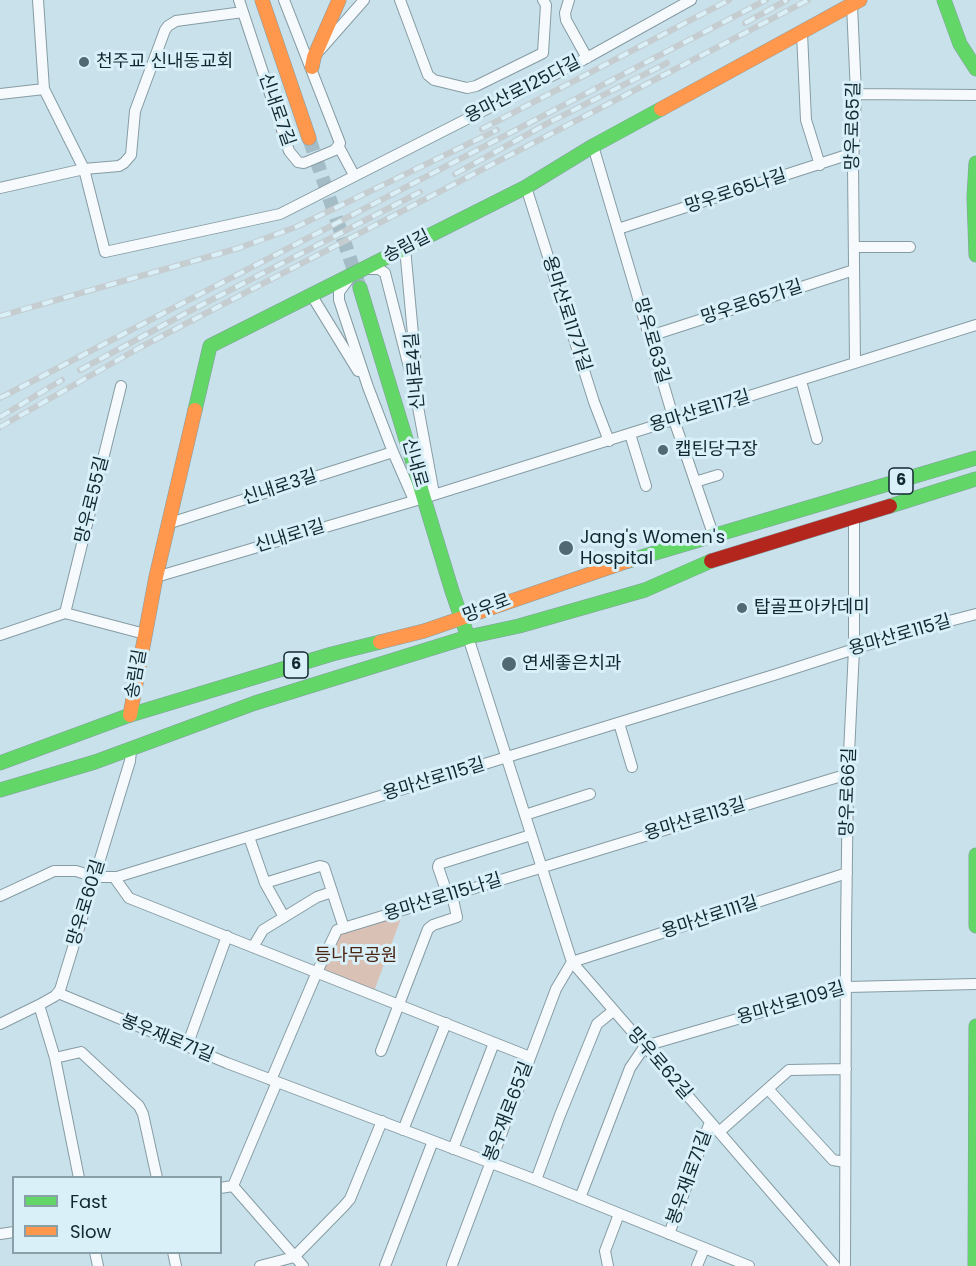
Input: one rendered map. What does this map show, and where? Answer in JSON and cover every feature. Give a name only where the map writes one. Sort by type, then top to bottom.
[{"type":"main road","points":[[262,0],[309,138]]},
{"type":"main road","points":[[313,62],[339,0]]},
{"type":"main road","points":[[944,0],[960,44],[976,69]]},
{"type":"main road","name":"송림길","points":[[130,715],[167,524],[210,346],[526,187],[593,146],[856,3]]},
{"type":"main road","points":[[976,162],[974,197],[976,255]]},
{"type":"main road","name":"신내로","points":[[360,288],[468,637]]},
{"type":"main road","name":"망우로","points":[[0,763],[130,715],[332,654],[424,631],[713,534],[976,458]]},
{"type":"main road","name":"망우로","points":[[131,750],[255,703],[468,637],[519,626],[645,590],[708,562],[976,479]]},
{"type":"main road","points":[[0,790],[131,750]]},
{"type":"main road","points":[[976,855],[976,926]]},
{"type":"main road","points":[[975,1266],[976,1026]]},
{"type":"street","points":[[38,0],[44,88],[84,168]]},
{"type":"street","name":"신내로7길","points":[[239,0],[293,158],[298,162],[309,162],[339,147]]},
{"type":"street","points":[[284,0],[313,62],[338,136],[339,147],[354,175]]},
{"type":"street","points":[[313,62],[364,0]]},
{"type":"street","points":[[400,0],[428,75],[434,80],[467,88],[476,86],[543,53],[546,5],[543,0]]},
{"type":"street","points":[[569,0],[565,13],[566,20],[587,58]]},
{"type":"street","name":"용마산로125다길","points":[[84,168],[105,252],[280,214],[587,58],[691,0]]},
{"type":"street","name":"망우로65길","points":[[855,363],[856,3]]},
{"type":"street","points":[[0,188],[84,168],[119,166],[128,160],[131,155],[135,111],[168,26],[176,21],[243,12]]},
{"type":"street","points":[[802,33],[806,120],[820,165]]},
{"type":"street","points":[[0,94],[44,88]]},
{"type":"street","points":[[856,94],[976,95]]},
{"type":"street","name":"망우로63길","points":[[593,146],[674,420],[713,534]]},
{"type":"street","name":"망우로65나길","points":[[618,229],[854,153]]},
{"type":"street","name":"용마산로117가길","points":[[526,187],[594,402],[609,441]]},
{"type":"street","points":[[855,247],[910,247]]},
{"type":"street","name":"신내로4길","points":[[405,248],[424,497]]},
{"type":"street","points":[[416,396],[385,273],[379,269],[357,273],[339,292],[339,298],[368,387],[393,452],[424,497]]},
{"type":"street","name":"망우로65가길","points":[[650,336],[854,270]]},
{"type":"street","points":[[312,296],[368,387]]},
{"type":"street","name":"용마산로117길","points":[[424,497],[976,325]]},
{"type":"street","points":[[801,381],[817,439]]},
{"type":"street","name":"망우로55길","points":[[65,613],[121,386]]},
{"type":"street","points":[[630,434],[646,486]]},
{"type":"street","name":"신내로3길","points":[[167,524],[393,452]]},
{"type":"street","points":[[695,482],[718,475]]},
{"type":"street","name":"신내로1길","points":[[156,577],[424,497]]},
{"type":"street","name":"망우로66길","points":[[845,1266],[848,774],[854,649],[854,516]]},
{"type":"street","points":[[0,635],[65,613]]},
{"type":"street","name":"송림길","points":[[65,613],[145,634]]},
{"type":"street","name":"용마산로115길","points":[[0,896],[54,871],[76,872],[95,877],[114,877],[854,649],[976,614]]},
{"type":"street","name":"망우로62길","points":[[468,637],[572,963],[835,1266]]},
{"type":"street","points":[[619,723],[632,767]]},
{"type":"street","name":"망우로60길","points":[[58,993],[130,761],[131,750]]},
{"type":"street","name":"용마산로113길","points":[[541,867],[848,774]]},
{"type":"street","points":[[525,815],[590,794]]},
{"type":"street","points":[[381,1051],[428,929],[457,917],[439,864],[531,835]]},
{"type":"street","points":[[249,837],[265,883],[284,917]]},
{"type":"street","points":[[233,1186],[317,972],[337,930],[344,928],[325,869],[322,866],[265,883]]},
{"type":"street","name":"용마산로115나길","points":[[344,928],[541,867]]},
{"type":"street","name":"용마산로111길","points":[[572,963],[847,873]]},
{"type":"street","points":[[114,877],[129,898],[530,1057]]},
{"type":"street","points":[[253,947],[260,932],[317,897],[332,892]]},
{"type":"street","points":[[187,1046],[228,936]]},
{"type":"street","name":"봉우재로65길","points":[[451,1266],[556,989],[572,963]]},
{"type":"street","name":"용마산로109길","points":[[645,1046],[847,987],[976,984]]},
{"type":"street","points":[[0,1024],[58,993]]},
{"type":"street","name":"봉우재로71길","points":[[58,993],[274,1081],[536,1180],[749,1266]]},
{"type":"street","points":[[39,1005],[55,1058],[79,1176]]},
{"type":"street","points":[[536,1180],[597,1024],[613,1011]]},
{"type":"street","points":[[403,1130],[446,1023]]},
{"type":"street","points":[[453,1149],[495,1043]]},
{"type":"street","points":[[580,1198],[630,1068],[645,1046]]},
{"type":"street","points":[[55,1058],[81,1052],[139,1106],[143,1114],[157,1176]]},
{"type":"street","points":[[719,1132],[791,1070],[846,1069]]},
{"type":"street","points":[[768,1089],[833,1160],[845,1162]]},
{"type":"street","points":[[260,1266],[294,1257],[347,1203],[382,1121]]},
{"type":"street","name":"봉우재로71길","points":[[669,1234],[710,1122]]},
{"type":"street","points":[[385,1266],[433,1141]]},
{"type":"street","points":[[222,1188],[233,1186]]},
{"type":"street","points":[[233,1186],[303,1266]]},
{"type":"street","points":[[608,1266],[605,1251],[619,1214]]},
{"type":"street","points":[[698,1266],[704,1249]]},
{"type":"green space","name":"등나무공원","points":[[404,910],[373,994],[317,972],[337,930]]},
{"type":"tunnel","points":[[309,138],[360,288]]},
{"type":"railway","points":[[482,129],[729,0]]},
{"type":"railway","points":[[0,398],[766,0]]},
{"type":"railway","points":[[745,23],[787,0]]},
{"type":"railway","points":[[0,427],[139,348],[808,0]]},
{"type":"railway","points":[[455,174],[550,122],[667,63]]},
{"type":"railway","points":[[0,316],[239,248],[296,227],[497,130]]},
{"type":"railway","points":[[80,370],[420,192]]},
{"type":"railway","points":[[0,417],[62,380]]},
{"type":"traffic: fast","points":[[944,0],[960,44],[976,69]]},
{"type":"traffic: fast","points":[[195,410],[210,346],[526,187],[593,146],[661,109]]},
{"type":"traffic: fast","points":[[976,163],[974,197],[976,255]]},
{"type":"traffic: fast","points":[[360,288],[468,637]]},
{"type":"traffic: fast","points":[[628,561],[976,458]]},
{"type":"traffic: fast","points":[[890,506],[976,479]]},
{"type":"traffic: fast","points":[[0,790],[95,762],[255,703],[468,637],[519,626],[645,590],[711,561]]},
{"type":"traffic: fast","points":[[0,763],[130,715],[332,654],[380,642]]},
{"type":"traffic: fast","points":[[976,855],[976,926]]},
{"type":"traffic: fast","points":[[975,1266],[976,1026]]},
{"type":"traffic: slow","points":[[262,0],[309,138]]},
{"type":"traffic: slow","points":[[312,67],[314,57],[339,0]]},
{"type":"traffic: slow","points":[[661,109],[860,0]]},
{"type":"traffic: slow","points":[[130,715],[156,577],[195,410]]},
{"type":"traffic: slow","points":[[380,642],[424,631],[628,561]]},
{"type":"traffic: jam","points":[[711,561],[890,506]]},
{"type":"place","name":"천주교 신내동교회","points":[[84,62]]},
{"type":"place","name":"캡틴당구장","points":[[663,450]]},
{"type":"place","name":"Jang's Women's Hospital","points":[[566,548]]},
{"type":"place","name":"탑골프아카데미","points":[[742,608]]},
{"type":"place","name":"연세좋은치과","points":[[509,664]]}]
